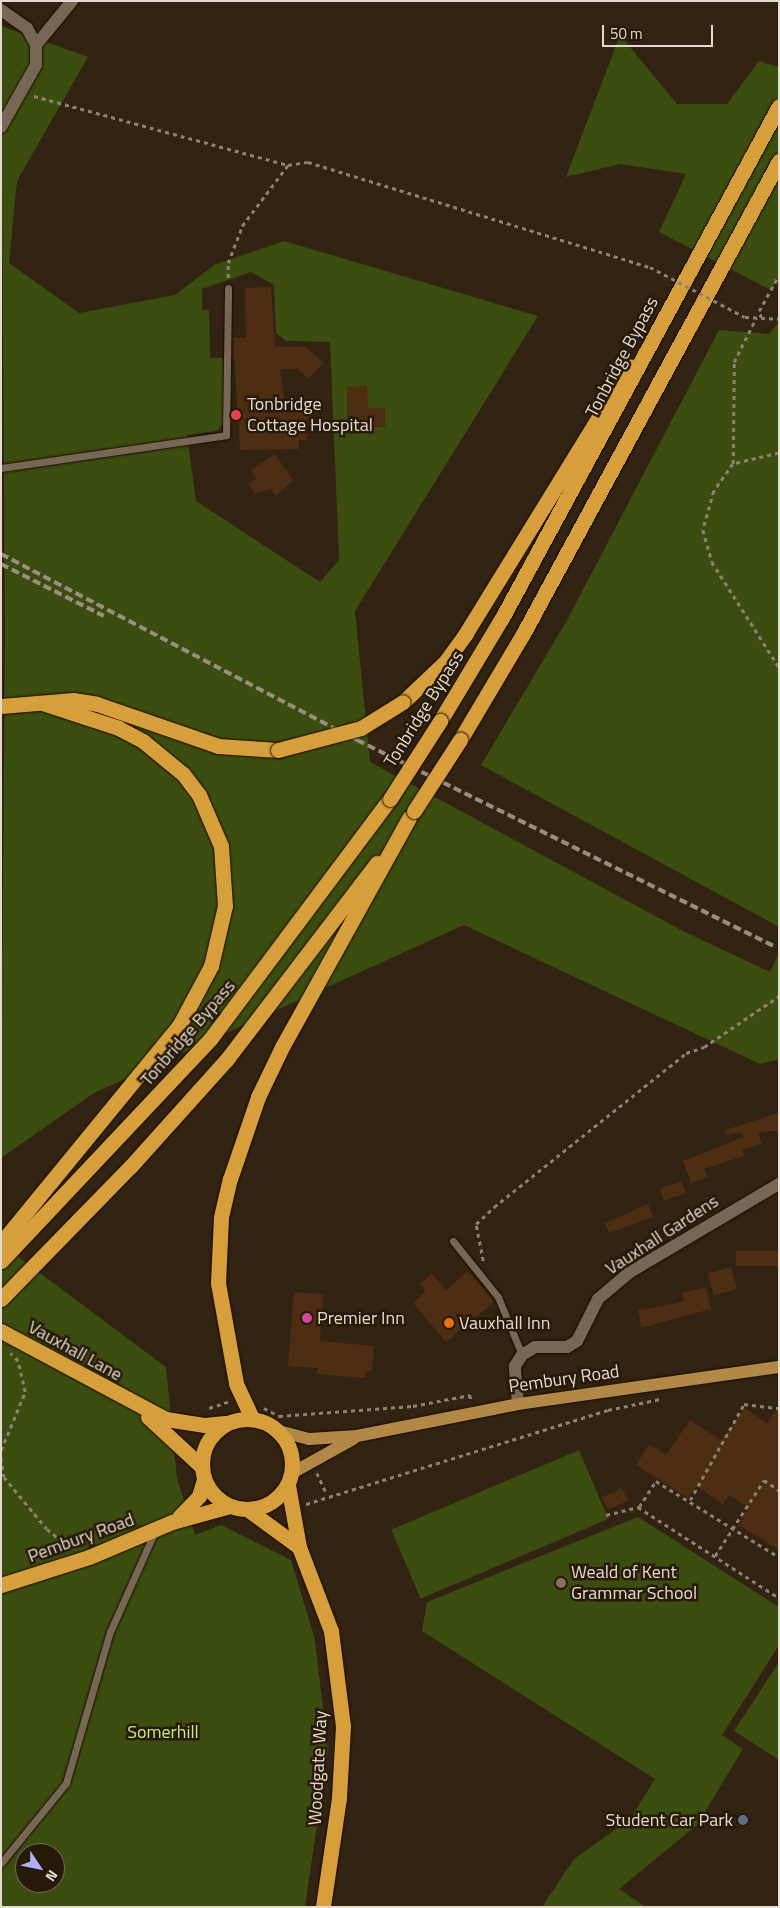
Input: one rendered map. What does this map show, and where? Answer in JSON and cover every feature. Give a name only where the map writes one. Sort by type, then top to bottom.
[{"type":"highway","name":"Tonbridge Bypass","points":[[3,1253],[211,1038],[390,798],[440,721],[502,618],[779,106]]},
{"type":"highway","points":[[252,1418],[232,1366],[218,1283],[221,1217],[230,1179],[258,1097],[282,1047],[412,815],[460,740],[523,634],[779,161]]},
{"type":"highway","points":[[1,706],[45,704],[72,700],[96,704],[218,746],[278,750],[362,728],[403,702],[446,661],[674,300]]},
{"type":"highway","points":[[3,1253],[180,1024],[211,966],[225,906],[221,846],[199,795],[183,774],[150,746],[119,728],[45,704]]},
{"type":"highway","points":[[1,1298],[132,1166],[227,1058],[412,815]]},
{"type":"highway","name":"Vauxhall Lane","points":[[1,1331],[131,1403],[189,1424],[227,1422]]},
{"type":"highway","name":"Vauxhall Lane","points":[[131,1403],[203,1474]]},
{"type":"highway","points":[[252,1418],[279,1431],[291,1450],[290,1479],[271,1503],[247,1509],[230,1506],[215,1496],[203,1474],[208,1441],[227,1422],[252,1418]]},
{"type":"highway","name":"Pembury Road","points":[[1,1585],[90,1557],[155,1531],[172,1522],[189,1509],[203,1474]]},
{"type":"highway","name":"Woodgate Way","points":[[290,1479],[291,1510],[299,1547],[331,1631],[342,1726],[339,1798],[323,1907]]},
{"type":"highway","name":"Pembury Road","points":[[172,1522],[230,1506]]},
{"type":"highway","points":[[247,1509],[299,1547]]},
{"type":"main road","name":"Pembury Road","points":[[279,1431],[308,1439],[357,1436],[518,1404],[779,1367]]},
{"type":"main road","name":"Pembury Road","points":[[290,1479],[357,1436]]},
{"type":"street","points":[[36,45],[72,1]]},
{"type":"street","points":[[1,10],[27,28],[36,45],[36,65],[24,90],[1,127]]},
{"type":"street","name":"Vauxhall Gardens","points":[[522,1355],[535,1347],[567,1347],[577,1340],[598,1299],[630,1272],[779,1184]]},
{"type":"street","points":[[518,1404],[515,1366],[522,1355]]},
{"type":"lane","points":[[1,468],[226,435],[228,288]]},
{"type":"lane","points":[[453,1241],[480,1272],[498,1297],[522,1355]]},
{"type":"lane","points":[[1,1863],[66,1782],[110,1632],[155,1531]]},
{"type":"path","points":[[24,90],[42,100],[288,165],[308,162],[650,267],[745,317],[779,319]]},
{"type":"path","points":[[228,288],[228,263],[242,226],[288,165]]},
{"type":"path","points":[[761,318],[759,311],[779,275]]},
{"type":"path","points":[[756,318],[734,362],[733,464],[710,504],[702,530],[706,550],[779,666]]},
{"type":"path","points":[[733,464],[779,453]]},
{"type":"path","points":[[480,1272],[484,1259],[476,1224],[494,1207],[686,1053],[704,1047],[779,996]]},
{"type":"path","points":[[1,1450],[25,1392],[18,1362],[10,1354],[18,1341]]},
{"type":"path","points":[[258,1401],[269,1412],[288,1416],[413,1406],[470,1395]]},
{"type":"path","points":[[291,1510],[327,1494],[598,1412],[663,1399]]},
{"type":"path","points":[[690,1500],[744,1404],[779,1408]]},
{"type":"path","points":[[1,1458],[4,1477],[47,1529],[65,1546],[84,1549],[90,1557]]},
{"type":"path","points":[[715,1556],[764,1480],[779,1490]]},
{"type":"path","points":[[606,1515],[639,1507],[656,1481],[690,1500],[779,1557]]},
{"type":"path","points":[[639,1507],[779,1598]]},
{"type":"green space","points":[[1,26],[88,57],[17,181],[9,263],[79,313],[175,295],[214,265],[284,241],[538,316],[355,611],[370,762],[683,931],[770,972],[779,953],[779,1059],[760,1064],[464,925],[94,1093],[1,1158],[5,631]],"holes":[[[251,272],[274,285],[276,333],[286,341],[330,342],[339,560],[320,582],[196,501],[187,435],[217,431],[226,420],[223,358],[210,358],[209,310],[202,310],[202,289]]]},
{"type":"green space","points":[[620,35],[677,104],[727,104],[759,61],[779,67],[779,278],[771,290],[659,232],[686,174],[620,164],[566,177]]},
{"type":"green space","points":[[779,322],[779,927],[481,765],[566,622],[719,330],[769,334]]},
{"type":"green space","name":"Somerhill","points":[[1,1244],[166,1367],[177,1478],[195,1535],[221,1525],[291,1560],[315,1640],[328,1751],[305,1907],[1,1907]]},
{"type":"green space","points":[[579,1450],[608,1519],[421,1599],[391,1530]]},
{"type":"green space","points":[[638,1517],[779,1607],[779,1645],[722,1735],[743,1749],[697,1825],[619,1889],[646,1907],[542,1907],[574,1859],[630,1819],[655,1779],[422,1631],[427,1602]]},
{"type":"green space","points":[[779,1662],[779,1760],[734,1731]]},
{"type":"building","points":[[271,287],[275,347],[306,347],[323,363],[308,379],[298,369],[280,369],[284,399],[312,398],[313,419],[306,419],[307,440],[299,440],[299,449],[240,450],[233,338],[246,338],[245,288]]},
{"type":"building","points":[[367,386],[368,408],[385,408],[385,427],[347,428],[347,387]]},
{"type":"building","points":[[275,454],[293,480],[276,496],[271,489],[255,494],[248,484],[256,479],[251,470]]},
{"type":"building","points":[[779,1113],[779,1131],[758,1132],[762,1144],[742,1150],[744,1156],[704,1169],[707,1177],[691,1183],[683,1161],[743,1137],[742,1133],[725,1134],[725,1130]]},
{"type":"building","points":[[682,1181],[686,1193],[664,1200],[660,1188]]},
{"type":"building","points":[[648,1204],[653,1217],[609,1233],[605,1223]]},
{"type":"building","points":[[736,1251],[779,1251],[779,1266],[736,1266]]},
{"type":"building","points":[[731,1267],[737,1289],[714,1295],[708,1273]]},
{"type":"building","name":"Vauxhall Inn","points":[[468,1271],[494,1302],[446,1342],[413,1303],[426,1291],[420,1284],[432,1274],[446,1290]]},
{"type":"building","points":[[706,1287],[711,1309],[641,1328],[638,1310],[684,1302],[682,1293]]},
{"type":"building","name":"Premier Inn","points":[[294,1292],[323,1294],[320,1341],[374,1346],[372,1371],[366,1371],[365,1378],[317,1374],[318,1368],[288,1366]]},
{"type":"building","points":[[779,1405],[779,1550],[739,1525],[749,1508],[729,1495],[723,1504],[696,1486],[688,1498],[636,1465],[649,1444],[666,1455],[690,1420],[721,1440],[745,1408],[767,1423]]},
{"type":"building","points":[[622,1488],[628,1501],[608,1510],[602,1497]]},
{"type":"railway","points":[[1,554],[357,740],[773,946]]},
{"type":"railway","points":[[1,564],[104,616]]},
{"type":"place","name":"Tonbridge Cottage Hospital","points":[[236,415]]},
{"type":"place","name":"Premier Inn","points":[[307,1318]]},
{"type":"place","name":"Vauxhall Inn","points":[[449,1323]]},
{"type":"place","name":"Weald of Kent Grammar School","points":[[561,1583]]},
{"type":"place","name":"Student Car Park","points":[[743,1820]]}]
